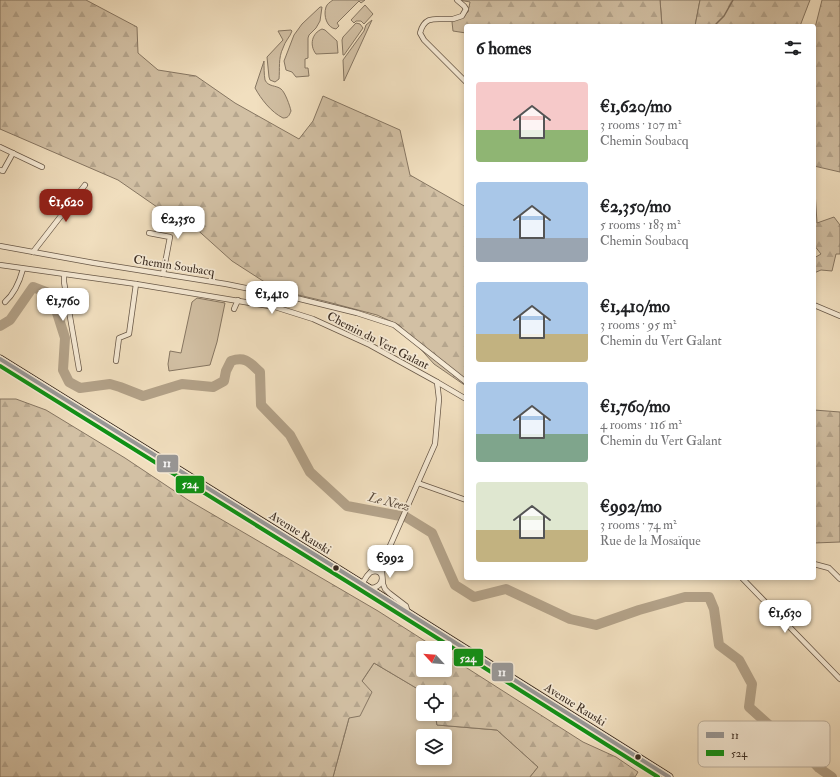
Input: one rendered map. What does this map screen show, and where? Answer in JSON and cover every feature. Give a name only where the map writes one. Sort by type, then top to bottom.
[{"type":"main road","name":"Avenue Rauski","points":[[0,359],[369,588],[657,774],[669,777]]},
{"type":"street","points":[[456,0],[466,9],[462,16],[454,19],[432,19],[426,21],[422,26],[420,33],[424,40],[464,80]]},
{"type":"street","points":[[0,147],[42,167]]},
{"type":"street","points":[[0,170],[3,171],[13,153]]},
{"type":"street","points":[[33,252],[85,185]]},
{"type":"street","points":[[149,233],[170,237],[163,274]]},
{"type":"street","name":"Chemin Soubacq","points":[[0,246],[226,284],[300,299],[357,313],[394,325],[464,380]]},
{"type":"street","name":"Chemin du Vert Galant","points":[[0,265],[136,284],[275,307],[313,320],[370,345],[464,398]]},
{"type":"street","points":[[5,302],[9,299],[23,269]]},
{"type":"street","points":[[64,275],[79,369]]},
{"type":"street","points":[[116,361],[119,338],[129,334],[136,284]]},
{"type":"street","points":[[234,310],[238,300]]},
{"type":"street","points":[[816,307],[840,316]]},
{"type":"street","points":[[369,588],[376,587],[382,580],[386,555],[434,444],[439,399],[437,382]]},
{"type":"street","points":[[418,483],[464,499]]},
{"type":"street","points":[[362,584],[370,572],[386,555]]},
{"type":"street","points":[[816,565],[829,568],[840,579]]},
{"type":"street","points":[[370,572],[379,572],[385,589],[406,606],[408,613]]},
{"type":"street","points":[[744,580],[840,679]]},
{"type":"green space","points":[[0,0],[86,0],[137,27],[138,53],[158,70],[196,76],[235,103],[299,139],[313,121],[323,96],[400,130],[410,175],[464,206],[464,385],[434,364],[399,325],[377,315],[277,290],[232,261],[182,216],[157,207],[118,180],[0,129]]},
{"type":"green space","points":[[333,0],[365,0],[361,3],[359,1],[337,23],[339,26],[336,29],[328,24],[325,18],[326,6]]},
{"type":"green space","points":[[459,0],[660,0],[662,24],[464,24],[464,33],[453,31],[452,22],[468,12],[470,2]]},
{"type":"green space","points":[[660,0],[700,0],[695,24],[662,24]]},
{"type":"green space","points":[[700,0],[810,0],[801,24],[695,24]]},
{"type":"green space","points":[[822,0],[840,0],[840,172],[816,166],[816,24]]},
{"type":"green space","points":[[365,5],[373,14],[364,24],[361,21],[356,21],[354,23],[351,20]]},
{"type":"green space","points":[[320,7],[322,7],[320,21],[308,38],[308,58],[305,59],[305,68],[308,68],[309,76],[296,77],[292,72],[286,70],[284,61],[294,35],[302,24]]},
{"type":"green space","points":[[372,20],[344,81],[343,60],[364,31],[366,25]]},
{"type":"green space","points":[[356,23],[360,24],[363,28],[343,55],[343,37]]},
{"type":"green space","points":[[322,29],[337,41],[338,53],[316,54],[314,51],[312,43],[314,36]]},
{"type":"green space","points":[[278,31],[292,31],[280,56],[279,79],[275,82],[270,80],[269,77],[267,57],[283,40]]},
{"type":"green space","points":[[264,61],[266,82],[281,89],[288,103],[291,111],[286,118],[283,118],[270,109],[255,88]]},
{"type":"green space","points":[[816,207],[817,223],[834,217],[840,225],[840,254],[836,254],[832,271],[821,270],[816,272],[816,257],[821,254],[816,248]]},
{"type":"green space","points":[[197,298],[225,303],[217,342],[210,365],[169,371],[168,364],[170,351],[181,353],[192,302]]},
{"type":"green space","points":[[0,399],[16,399],[46,410],[125,458],[188,500],[378,611],[425,641],[416,641],[416,677],[452,677],[452,658],[583,742],[616,757],[638,772],[635,777],[530,777],[538,767],[497,730],[437,725],[436,721],[452,721],[452,685],[416,685],[416,688],[374,663],[362,681],[372,692],[360,716],[349,718],[333,777],[0,777]]},
{"type":"green space","points":[[816,410],[840,412],[840,542],[816,543]]},
{"type":"green space","points":[[374,663],[416,688],[416,721],[436,721],[437,725],[497,730],[538,767],[530,777],[333,777],[349,718],[362,681]]},
{"type":"waterway","points":[[716,24],[724,16],[733,0]]},
{"type":"waterway","name":"Le Neez","points":[[0,326],[10,320],[33,287],[51,294],[65,338],[63,370],[69,382],[80,388],[110,384],[143,396],[182,384],[213,387],[224,381],[226,371],[231,361],[240,359],[247,361],[260,372],[261,405],[290,435],[310,472],[347,506],[406,517],[432,533],[455,585],[474,597],[506,589],[570,619],[596,625],[639,610],[685,597],[709,597],[714,609],[719,645],[739,660],[752,684],[749,707],[765,721]]},
{"type":"waterway","name":"Le Neez","points":[[818,767],[832,777]]},
{"type":"transit line","name":"11","points":[[0,359],[669,777]]},
{"type":"transit line","name":"524","points":[[0,366],[658,777]]}]
